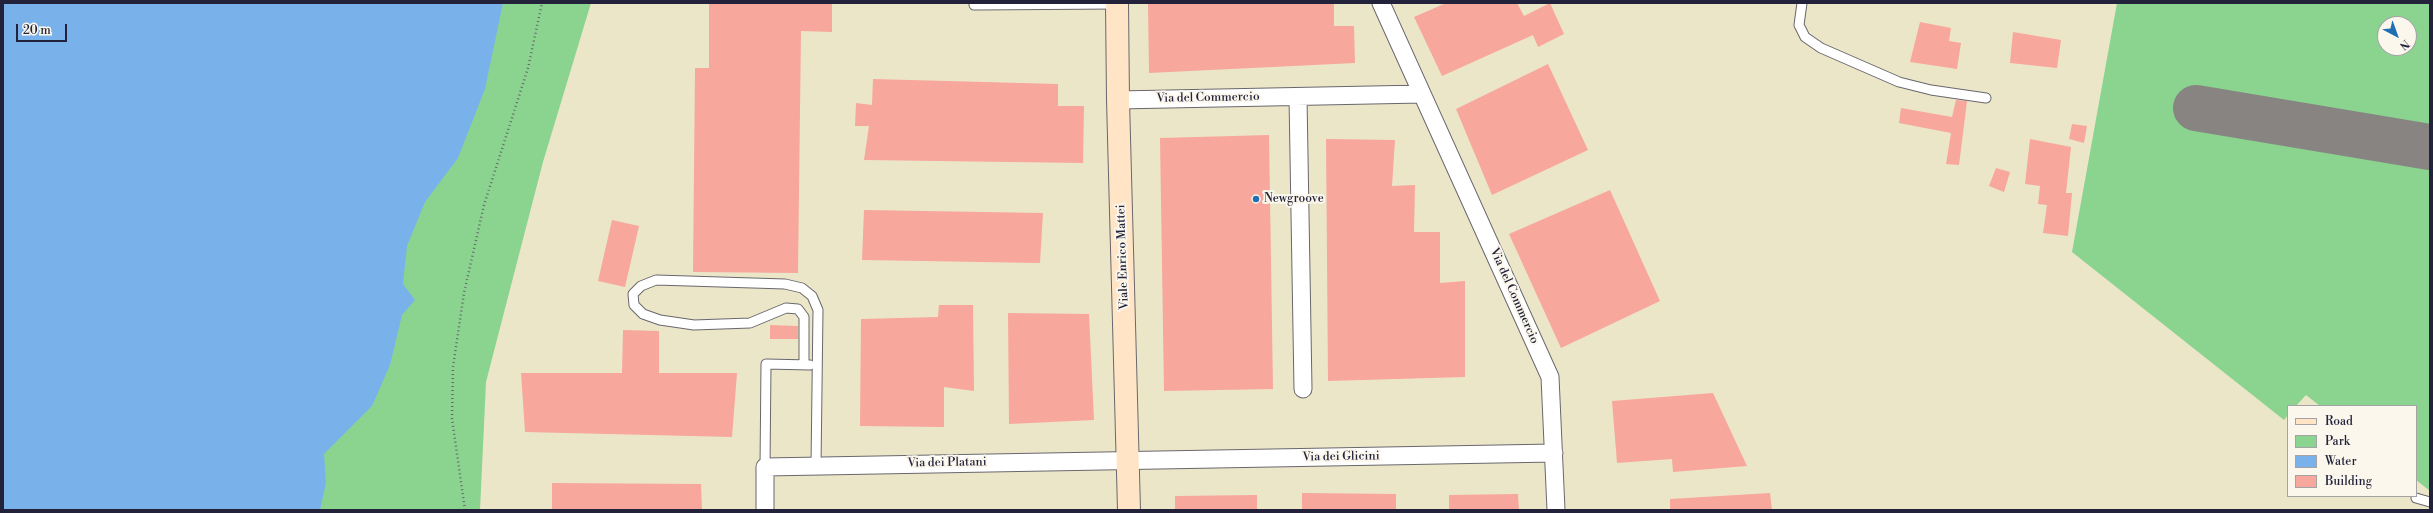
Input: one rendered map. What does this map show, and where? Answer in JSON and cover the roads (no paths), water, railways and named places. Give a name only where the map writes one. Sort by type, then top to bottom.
[{"type":"street","name":"Viale Enrico Mattei","points":[[1117,3],[1118,100],[1130,510]]},
{"type":"street","name":"Via del Commercio","points":[[1381,3],[1550,377],[1556,510]]},
{"type":"street","name":"Via del Commercio","points":[[1118,100],[1422,94]]},
{"type":"street","points":[[1298,97],[1303,389]]},
{"type":"street","name":"Via dei Glicini","points":[[1129,460],[1554,453]]},
{"type":"street","name":"Via dei Platani","points":[[765,466],[1129,460]]},
{"type":"street","points":[[765,466],[765,510]]},
{"type":"lane","points":[[974,5],[1117,3]]},
{"type":"lane","points":[[1802,3],[1799,25],[1805,37],[1821,48],[1898,82],[1932,90],[1986,98]]},
{"type":"lane","points":[[804,365],[804,317],[798,309],[786,308],[750,323],[694,325],[660,320],[643,314],[634,305],[633,294],[641,286],[656,280],[784,284],[802,288],[812,296],[818,310],[816,466]]},
{"type":"lane","points":[[765,466],[766,364],[817,365]]},
{"type":"lane","points":[[2416,498],[2430,502]]},
{"type":"water","points":[[3,3],[503,3],[485,89],[458,158],[425,202],[407,246],[403,284],[415,300],[402,315],[390,365],[372,406],[324,454],[326,483],[320,510],[3,510]]},
{"type":"place","name":"Newgroove","points":[[1256,199]]}]
